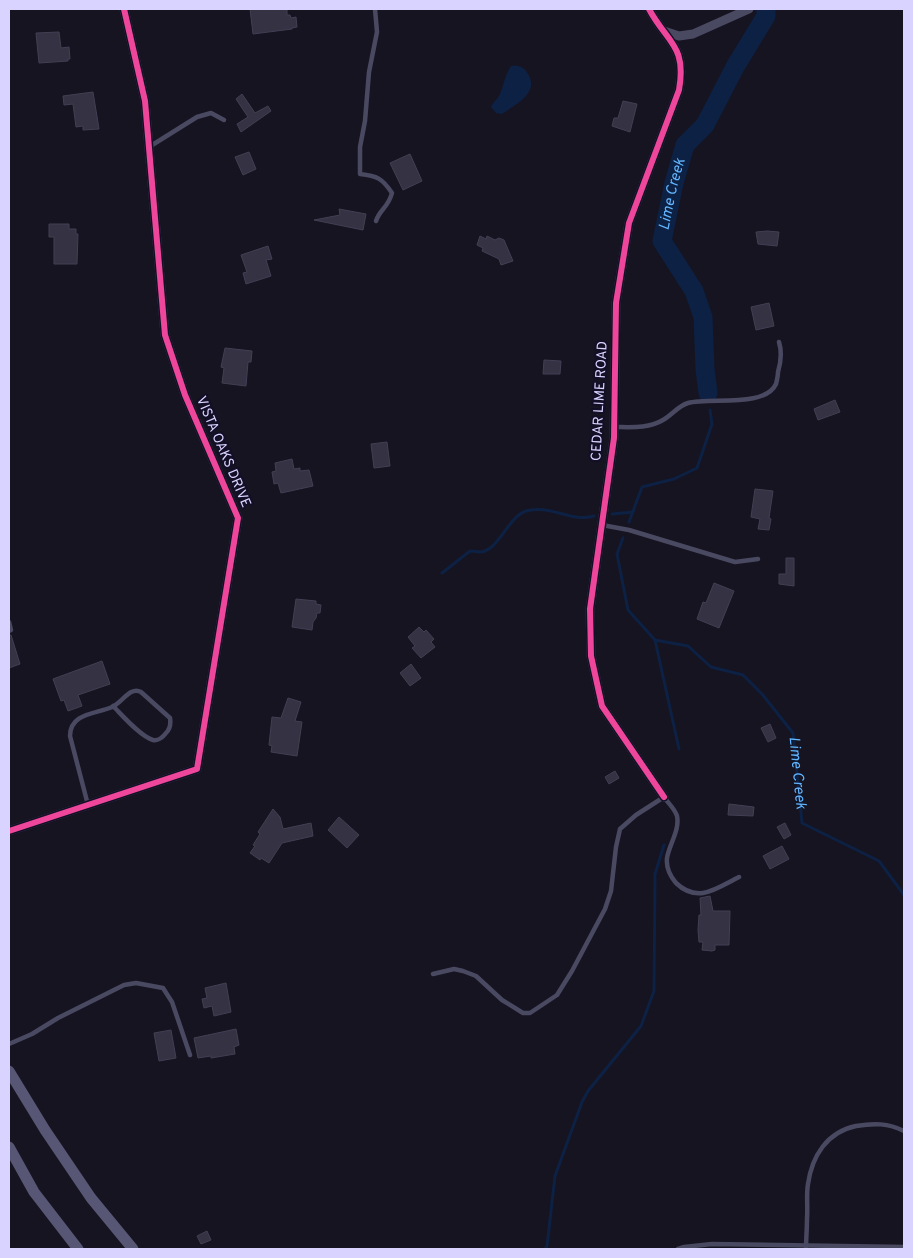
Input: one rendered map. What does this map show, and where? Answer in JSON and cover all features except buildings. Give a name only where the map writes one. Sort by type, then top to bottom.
[{"type":"main road","points":[[9,1071],[45,1130],[91,1198],[133,1249]]},
{"type":"main road","points":[[9,1147],[34,1192],[78,1249]]},
{"type":"street","name":"VISTA OAKS DRIVE","points":[[9,831],[197,769],[238,518],[185,395],[164,335],[145,101],[124,9]]},
{"type":"street","name":"CEDAR LIME ROAD","points":[[649,9],[679,53],[682,72],[679,90],[629,223],[616,303],[614,427],[590,609],[590,656],[602,706],[664,797]]},
{"type":"street","points":[[664,31],[679,36],[693,34],[749,9]]},
{"type":"lane","points":[[375,9],[377,32],[369,72],[366,113],[360,147],[360,174],[376,176],[385,183],[392,193],[389,204],[378,215],[376,221]]},
{"type":"lane","points":[[149,147],[197,117],[211,113],[224,120]]},
{"type":"lane","points":[[614,427],[643,427],[662,421],[679,407],[689,403],[750,399],[770,392],[776,384],[780,365],[781,349],[779,342]]},
{"type":"lane","points":[[602,525],[629,530],[735,562],[758,558]]},
{"type":"lane","points":[[9,622],[11,630],[9,631]]},
{"type":"lane","points":[[88,806],[70,736],[73,723],[81,716],[113,706],[136,690],[141,692],[170,718],[171,724],[168,732],[158,740],[152,740],[113,706]]},
{"type":"lane","points":[[433,974],[454,969],[464,970],[476,976],[502,1000],[523,1013],[530,1013],[557,995],[605,909],[611,892],[620,829],[636,815],[664,797],[677,817],[667,859],[672,878],[687,890],[695,894],[702,894],[710,892],[739,877]]},
{"type":"lane","points":[[9,1044],[124,986],[136,983],[163,988],[172,1002],[190,1055]]},
{"type":"lane","points":[[806,1248],[807,1184],[815,1160],[827,1140],[843,1128],[867,1124],[891,1125],[904,1132]]},
{"type":"lane","points":[[678,1249],[712,1244],[806,1248],[904,1247]]},
{"type":"water","points":[[511,66],[519,66],[525,70],[531,81],[531,87],[519,102],[502,114],[496,113],[491,107],[500,94]]},
{"type":"waterway","name":"Lime Creek","points":[[708,393],[703,317],[694,291],[662,241],[674,183],[685,145],[705,125],[735,67],[766,16],[766,9]]},
{"type":"waterway","name":"Lime Creek","points":[[629,522],[642,487],[674,479],[697,468],[712,424],[710,410]]},
{"type":"waterway","points":[[442,573],[470,551],[481,552],[488,550],[499,540],[514,520],[526,511],[535,509],[577,517],[586,518],[594,516]]},
{"type":"waterway","points":[[612,514],[633,512]]},
{"type":"waterway","name":"Lime Creek","points":[[623,538],[617,554],[628,610],[655,640],[688,646],[711,667],[743,675],[762,694],[793,733],[802,823],[879,861],[904,895]]},
{"type":"waterway","points":[[655,640],[679,749]]},
{"type":"waterway","points":[[545,1249],[547,1246],[555,1176],[582,1102],[588,1091],[641,1026],[654,991],[655,874],[664,845]]},
{"type":"cycle path","points":[[9,831],[197,769],[238,518],[185,395],[165,335],[145,101],[124,9]]},
{"type":"cycle path","points":[[649,9],[674,45],[678,54],[681,75],[679,90],[629,223],[616,303],[614,438],[590,609],[591,656],[602,706],[664,797]]}]
